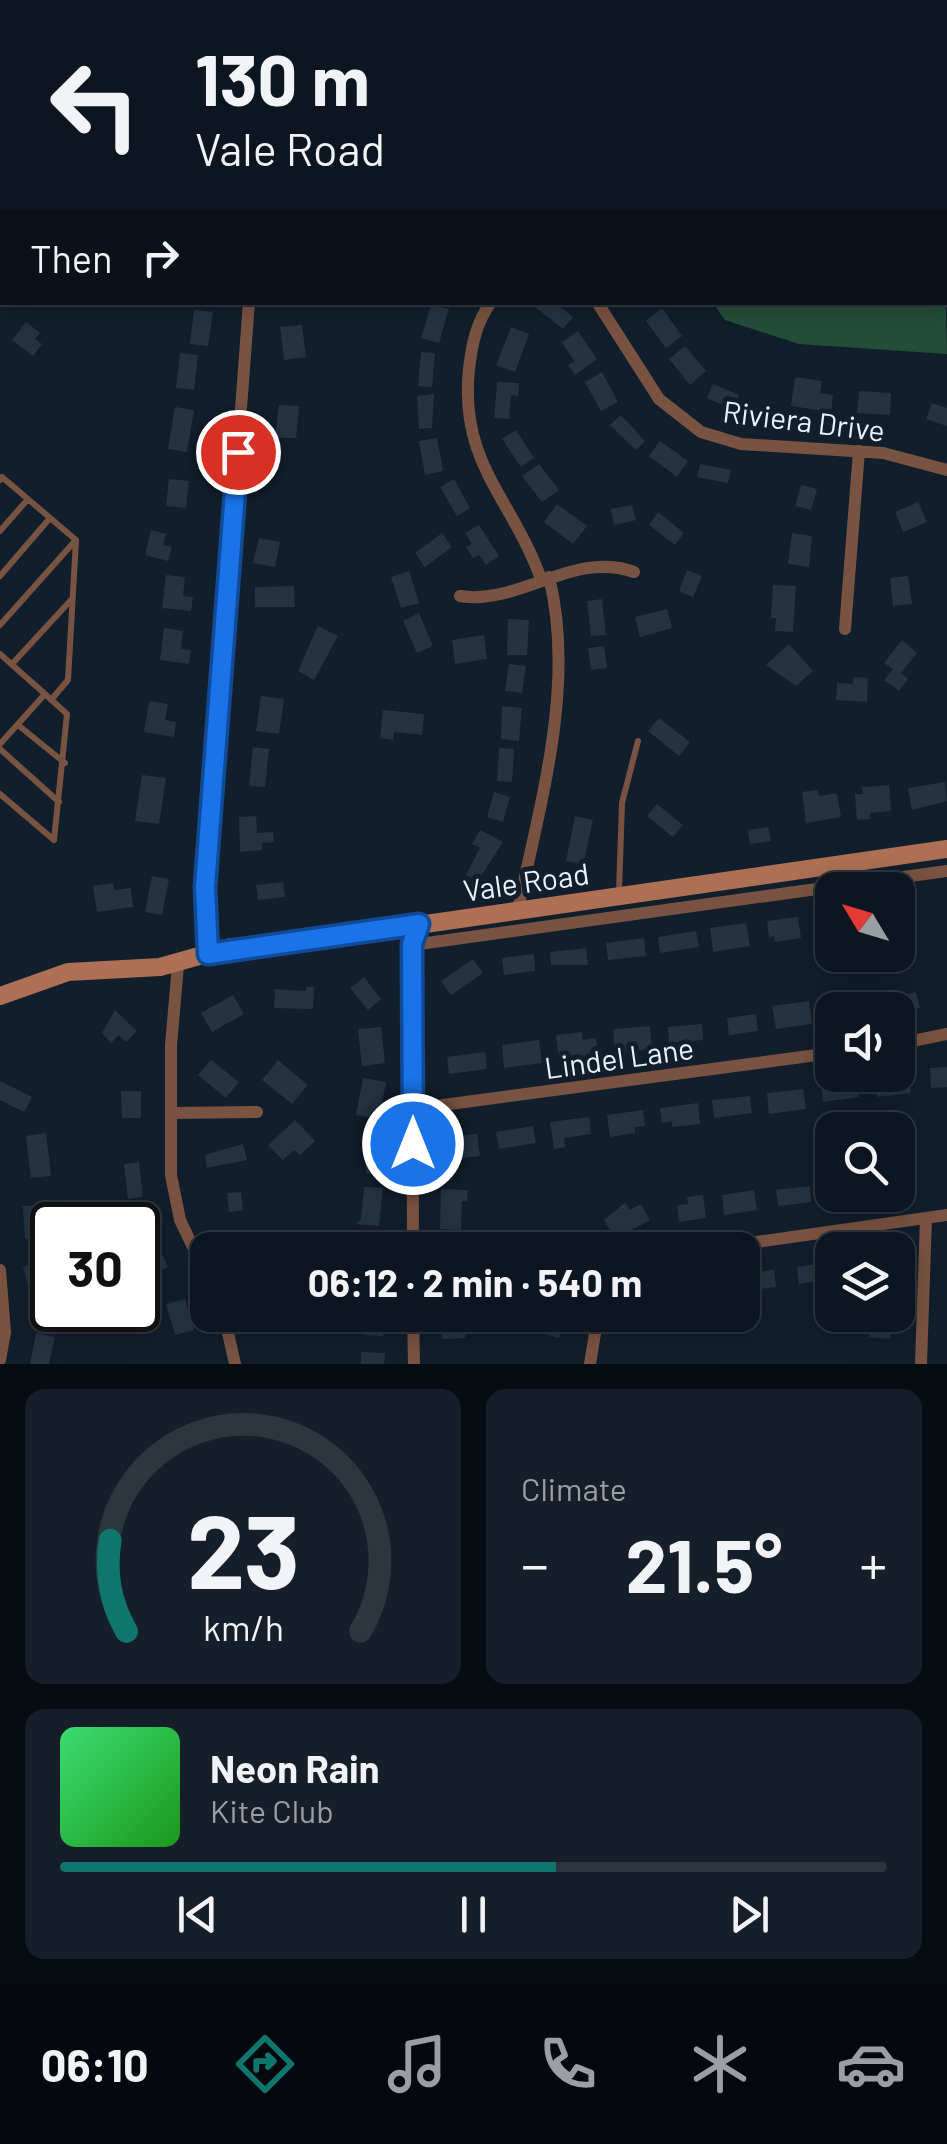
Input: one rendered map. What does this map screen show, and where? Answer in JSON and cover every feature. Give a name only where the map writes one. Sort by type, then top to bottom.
[{"type":"main road","name":"Vale Road","points":[[0,996],[68,972],[178,964],[208,954],[947,849]]},
{"type":"street","points":[[208,954],[205,887],[249,305]]},
{"type":"street","points":[[489,305],[471,352],[468,428],[478,456],[545,578],[559,638],[552,729],[518,909]]},
{"type":"street","name":"Riviera Drive","points":[[600,305],[659,398],[685,423],[741,444],[859,451],[947,470]]},
{"type":"street","points":[[845,629],[859,451]]},
{"type":"street","points":[[460,596],[488,598],[545,578],[598,566],[634,572]]},
{"type":"street","points":[[412,944],[947,871]]},
{"type":"street","points":[[410,926],[413,1232]]},
{"type":"street","points":[[178,964],[171,1113],[174,1196],[190,1246]]},
{"type":"street","points":[[915,1041],[947,1034]]},
{"type":"street","name":"Lindel Lane","points":[[413,1109],[815,1055]]},
{"type":"street","points":[[171,1113],[256,1112]]},
{"type":"street","points":[[760,1242],[947,1215]]},
{"type":"street","points":[[921,1364],[926,1218]]},
{"type":"street","points":[[0,1270],[5,1332],[0,1360]]},
{"type":"street","points":[[228,1332],[235,1364]]},
{"type":"street","points":[[414,1332],[414,1364]]},
{"type":"street","points":[[590,1364],[595,1332]]},
{"type":"lane","points":[[0,480],[2,477],[76,540]]},
{"type":"lane","points":[[0,531],[28,499]]},
{"type":"lane","points":[[0,576],[50,518]]},
{"type":"lane","points":[[60,802],[0,747],[18,725],[68,680],[76,540]]},
{"type":"lane","points":[[0,625],[76,540]]},
{"type":"lane","points":[[12,664],[74,597]]},
{"type":"lane","points":[[0,654],[67,714],[54,840],[0,794]]},
{"type":"lane","points":[[18,725],[65,762]]},
{"type":"lane","points":[[619,895],[622,803],[638,740]]},
{"type":"green space","points":[[714,305],[946,305],[947,354],[799,344],[725,320]]},
{"type":"building","points":[[431,305],[449,309],[439,343],[421,338]]},
{"type":"building","points":[[558,305],[573,317],[563,329],[535,307]]},
{"type":"building","points":[[662,308],[682,336],[666,348],[646,321]]},
{"type":"building","points":[[194,310],[213,312],[208,346],[190,344]]},
{"type":"building","points":[[26,322],[40,333],[35,339],[42,344],[33,356],[12,340]]},
{"type":"building","points":[[302,325],[306,357],[284,360],[280,327]]},
{"type":"building","points":[[511,327],[529,334],[515,372],[496,365]]},
{"type":"building","points":[[578,331],[597,359],[575,375],[568,365],[574,361],[562,342]]},
{"type":"building","points":[[685,346],[706,371],[690,385],[669,359]]},
{"type":"building","points":[[421,352],[435,353],[432,387],[418,386]]},
{"type":"building","points":[[180,353],[198,355],[194,390],[176,388]]},
{"type":"building","points":[[602,372],[618,402],[601,411],[585,382]]},
{"type":"building","points":[[795,377],[822,381],[820,393],[833,395],[831,412],[791,406]]},
{"type":"building","points":[[497,382],[519,383],[518,396],[511,395],[509,419],[494,418]]},
{"type":"building","points":[[713,384],[739,395],[733,409],[707,398]]},
{"type":"building","points":[[859,391],[891,393],[890,415],[857,413]]},
{"type":"building","points":[[434,394],[432,428],[419,429],[417,396]]},
{"type":"building","points":[[932,403],[947,408],[947,426],[926,419]]},
{"type":"building","points":[[279,405],[299,406],[296,438],[275,438]]},
{"type":"building","points":[[175,407],[194,410],[187,452],[168,449]]},
{"type":"building","points":[[621,415],[645,441],[636,450],[610,425]]},
{"type":"building","points":[[516,430],[534,458],[521,467],[502,439]]},
{"type":"building","points":[[437,438],[443,471],[425,475],[419,441]]},
{"type":"building","points":[[660,441],[688,461],[677,477],[649,456]]},
{"type":"building","points":[[539,464],[559,490],[542,502],[522,476]]},
{"type":"building","points":[[700,464],[731,470],[728,483],[697,477]]},
{"type":"building","points":[[169,479],[189,481],[186,508],[166,506]]},
{"type":"building","points":[[454,479],[470,508],[457,516],[440,487]]},
{"type":"building","points":[[801,485],[817,489],[811,510],[795,506]]},
{"type":"building","points":[[918,502],[927,522],[903,532],[895,512]]},
{"type":"building","points":[[557,504],[587,526],[573,544],[544,522]]},
{"type":"building","points":[[632,505],[636,520],[614,525],[611,509]]},
{"type":"building","points":[[658,512],[684,533],[675,545],[649,525]]},
{"type":"building","points":[[479,525],[499,556],[486,565],[479,555],[473,558],[466,547],[472,544],[465,533]]},
{"type":"building","points":[[151,530],[166,534],[163,545],[172,547],[168,561],[145,555]]},
{"type":"building","points":[[442,533],[452,547],[425,567],[415,553]]},
{"type":"building","points":[[792,533],[812,536],[809,567],[788,564]]},
{"type":"building","points":[[259,538],[280,542],[275,567],[253,563]]},
{"type":"building","points":[[687,570],[702,576],[693,597],[679,591]]},
{"type":"building","points":[[409,571],[419,603],[401,608],[391,577]]},
{"type":"building","points":[[166,575],[185,577],[183,596],[193,597],[191,611],[162,608]]},
{"type":"building","points":[[908,576],[912,604],[893,606],[890,578]]},
{"type":"building","points":[[773,585],[796,586],[793,632],[775,631],[776,618],[771,618]]},
{"type":"building","points":[[294,586],[295,607],[255,607],[255,587]]},
{"type":"building","points":[[602,599],[606,635],[591,636],[587,601]]},
{"type":"building","points":[[667,609],[672,628],[640,637],[635,617]]},
{"type":"building","points":[[419,613],[433,646],[417,653],[403,621]]},
{"type":"building","points":[[508,619],[529,620],[527,655],[507,655]]},
{"type":"building","points":[[318,626],[338,636],[314,680],[298,671]]},
{"type":"building","points":[[164,628],[183,631],[181,649],[191,650],[189,664],[160,660]]},
{"type":"building","points":[[484,635],[487,659],[455,664],[452,640]]},
{"type":"building","points":[[902,640],[917,653],[901,673],[908,679],[899,691],[884,680],[893,669],[884,663]]},
{"type":"building","points":[[789,644],[813,671],[796,686],[766,665]]},
{"type":"building","points":[[604,646],[607,668],[591,670],[588,648]]},
{"type":"building","points":[[509,664],[526,666],[522,693],[505,691]]},
{"type":"building","points":[[853,677],[868,678],[867,702],[836,700],[837,683],[853,684]]},
{"type":"building","points":[[261,696],[284,699],[279,734],[256,731]]},
{"type":"building","points":[[149,701],[168,704],[165,720],[176,722],[174,737],[144,732]]},
{"type":"building","points":[[502,706],[522,708],[519,741],[501,739]]},
{"type":"building","points":[[383,710],[424,714],[422,735],[394,732],[393,740],[380,738]]},
{"type":"building","points":[[659,718],[690,742],[679,756],[648,731]]},
{"type":"building","points":[[253,747],[269,749],[265,787],[249,786]]},
{"type":"building","points":[[499,748],[514,749],[512,782],[497,781]]},
{"type":"building","points":[[142,775],[166,778],[159,824],[135,821]]},
{"type":"building","points":[[945,782],[947,801],[912,810],[908,788]]},
{"type":"building","points":[[889,785],[891,811],[870,813],[870,819],[857,820],[855,794],[863,794],[862,787]]},
{"type":"building","points":[[818,790],[819,796],[837,793],[841,817],[806,823],[802,792]]},
{"type":"building","points":[[494,792],[510,797],[503,822],[487,817]]},
{"type":"building","points":[[657,804],[683,825],[673,837],[647,816]]},
{"type":"building","points":[[256,816],[257,833],[273,832],[274,842],[262,843],[262,850],[240,852],[239,817]]},
{"type":"building","points":[[575,816],[593,820],[583,865],[566,861]]},
{"type":"building","points":[[768,827],[771,841],[750,844],[748,830]]},
{"type":"building","points":[[480,830],[503,842],[478,881],[466,875],[480,848],[472,844]]},
{"type":"building","points":[[152,876],[169,879],[162,915],[145,912]]},
{"type":"building","points":[[283,882],[285,897],[258,900],[256,885]]},
{"type":"building","points":[[113,883],[114,890],[131,888],[133,907],[97,912],[93,886]]},
{"type":"building","points":[[798,917],[801,938],[775,942],[774,936],[769,937],[767,921]]},
{"type":"building","points":[[746,923],[750,946],[713,952],[710,928]]},
{"type":"building","points":[[696,931],[699,947],[660,953],[658,937]]},
{"type":"building","points":[[644,938],[646,956],[608,960],[606,943]]},
{"type":"building","points":[[586,948],[588,965],[551,965],[550,952]]},
{"type":"building","points":[[534,954],[535,971],[504,975],[502,958]]},
{"type":"building","points":[[473,959],[483,973],[451,995],[441,981]]},
{"type":"building","points":[[364,977],[381,999],[368,1010],[350,988]]},
{"type":"building","points":[[306,987],[314,987],[313,1009],[274,1008],[275,989],[306,991]]},
{"type":"building","points":[[233,995],[244,1014],[212,1032],[201,1013]]},
{"type":"building","points":[[809,1001],[812,1024],[776,1029],[772,1006]]},
{"type":"building","points":[[115,1010],[137,1031],[126,1042],[119,1035],[111,1043],[102,1033]]},
{"type":"building","points":[[756,1014],[758,1031],[729,1035],[727,1018]]},
{"type":"building","points":[[702,1024],[703,1040],[669,1043],[668,1027]]},
{"type":"building","points":[[650,1026],[652,1049],[615,1053],[613,1029]]},
{"type":"building","points":[[381,1027],[385,1063],[362,1066],[358,1029]]},
{"type":"building","points":[[582,1032],[583,1040],[596,1038],[598,1055],[559,1060],[556,1035]]},
{"type":"building","points":[[539,1040],[542,1063],[504,1068],[502,1045]]},
{"type":"building","points":[[485,1052],[487,1069],[449,1074],[447,1057]]},
{"type":"building","points":[[211,1060],[239,1082],[226,1098],[198,1075]]},
{"type":"building","points":[[278,1060],[308,1085],[292,1104],[262,1080]]},
{"type":"building","points":[[947,1067],[947,1087],[931,1088],[930,1068]]},
{"type":"building","points":[[363,1078],[386,1082],[379,1119],[356,1115]]},
{"type":"building","points":[[0,1081],[32,1097],[24,1112],[0,1100]]},
{"type":"building","points":[[803,1089],[806,1109],[769,1114],[767,1093]]},
{"type":"building","points":[[121,1091],[141,1091],[141,1118],[122,1118]]},
{"type":"building","points":[[822,1092],[858,1092],[859,1097],[823,1102]]},
{"type":"building","points":[[876,1092],[911,1092],[911,1093],[877,1097]]},
{"type":"building","points":[[750,1096],[752,1113],[714,1118],[712,1100]]},
{"type":"building","points":[[698,1103],[700,1124],[672,1127],[672,1121],[662,1123],[660,1108]]},
{"type":"building","points":[[643,1110],[645,1126],[635,1127],[635,1133],[610,1137],[607,1115]]},
{"type":"building","points":[[589,1117],[591,1134],[564,1138],[565,1147],[554,1149],[550,1122]]},
{"type":"building","points":[[295,1120],[315,1141],[300,1155],[294,1150],[283,1160],[268,1145]]},
{"type":"building","points":[[533,1126],[536,1143],[499,1149],[496,1132]]},
{"type":"building","points":[[46,1133],[51,1176],[31,1178],[26,1136]]},
{"type":"building","points":[[477,1134],[480,1156],[443,1161],[440,1138]]},
{"type":"building","points":[[382,1135],[382,1174],[366,1174],[365,1136]]},
{"type":"building","points":[[243,1144],[247,1160],[207,1168],[205,1155]]},
{"type":"building","points":[[139,1162],[143,1197],[128,1199],[124,1164]]},
{"type":"building","points":[[810,1186],[811,1202],[778,1206],[776,1190]]},
{"type":"building","points":[[364,1187],[383,1188],[379,1226],[356,1224],[361,1219]]},
{"type":"building","points":[[441,1189],[468,1190],[467,1201],[462,1201],[461,1230],[440,1229]]},
{"type":"building","points":[[754,1190],[757,1210],[724,1215],[722,1195]]},
{"type":"building","points":[[241,1192],[243,1210],[229,1212],[227,1193]]},
{"type":"building","points":[[703,1195],[706,1218],[679,1222],[677,1205],[688,1204],[687,1197]]},
{"type":"building","points":[[625,1203],[630,1210],[641,1204],[650,1220],[628,1232],[611,1232],[604,1220]]},
{"type":"building","points":[[23,1206],[30,1206],[30,1239],[25,1239]]},
{"type":"building","points":[[160,1250],[168,1267],[160,1271]]},
{"type":"building","points":[[815,1264],[815,1281],[799,1284],[797,1267]]},
{"type":"building","points":[[30,1265],[30,1292],[23,1267]]},
{"type":"building","points":[[774,1270],[776,1287],[760,1289],[760,1272]]},
{"type":"building","points":[[185,1299],[190,1331],[175,1335],[166,1304]]},
{"type":"building","points":[[442,1332],[465,1332],[465,1338],[442,1339]]},
{"type":"building","points":[[870,1332],[891,1332],[890,1339],[869,1337]]},
{"type":"building","points":[[36,1333],[55,1337],[49,1364],[30,1364]]},
{"type":"building","points":[[361,1352],[385,1353],[384,1364],[361,1364]]},
{"type":"route","points":[[238,452],[205,887],[203,922],[208,954],[232,947],[419,924],[412,944],[413,1144]]}]
